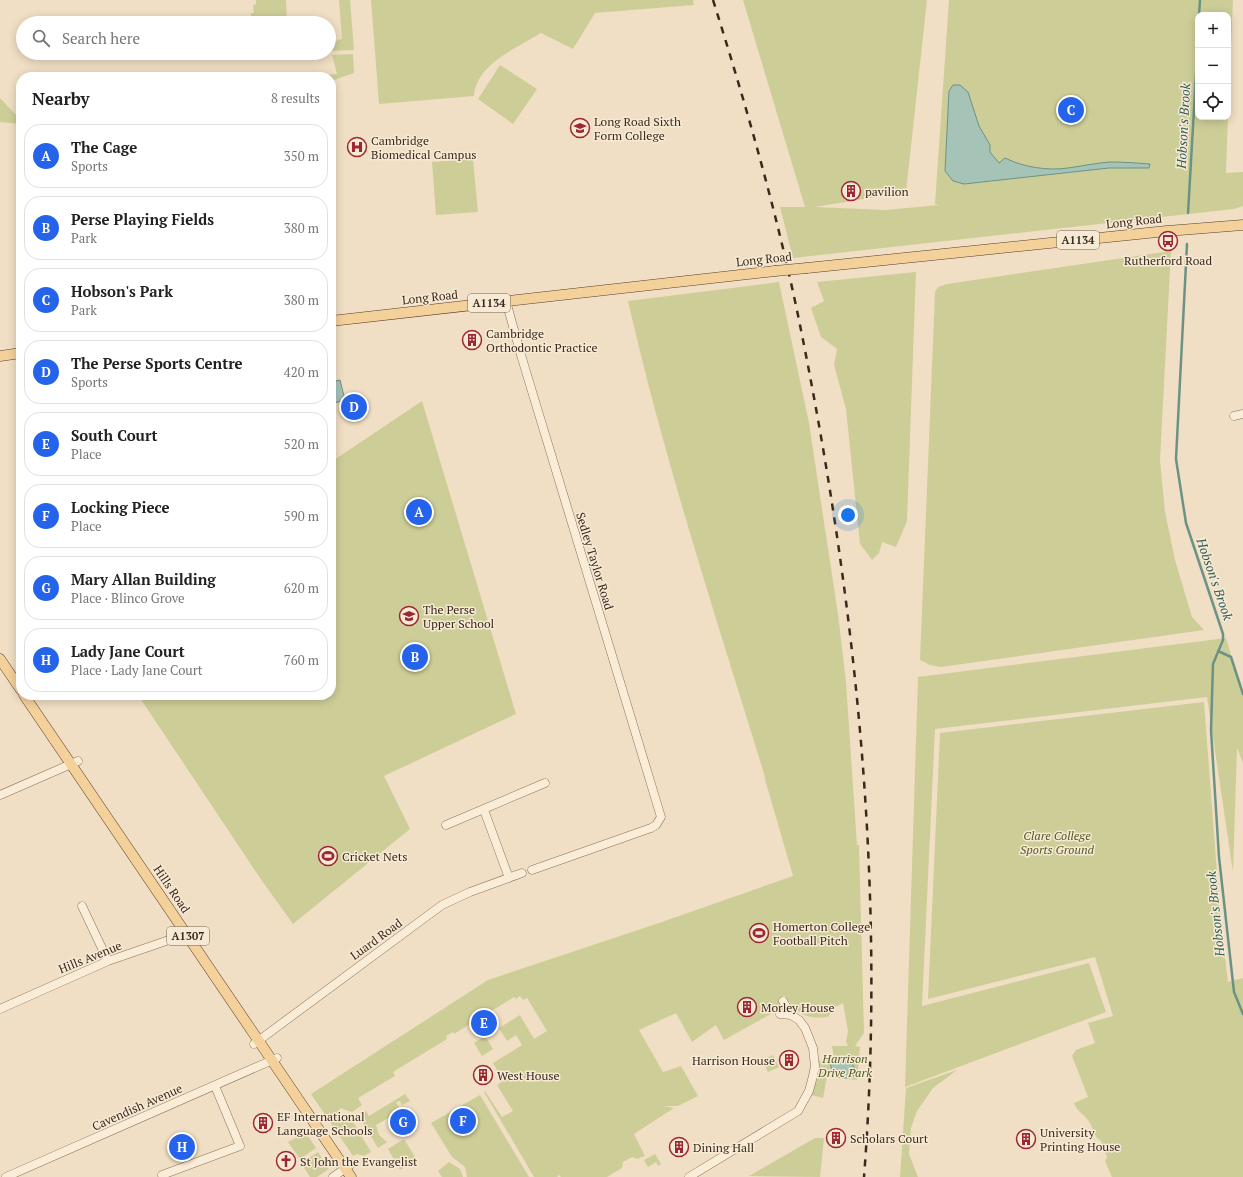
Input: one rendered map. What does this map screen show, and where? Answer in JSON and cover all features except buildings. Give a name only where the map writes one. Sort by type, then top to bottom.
[{"type":"main road","name":"Long Road","points":[[1200,228],[1243,220]]},
{"type":"main road","name":"Long Road","points":[[336,320],[775,271],[1200,228],[1243,225]]},
{"type":"main road","points":[[0,356],[16,354]]},
{"type":"main road","points":[[0,659],[16,683]]},
{"type":"main road","name":"Hills Road","points":[[28,700],[75,763],[189,933],[256,1042],[274,1059],[349,1170]]},
{"type":"street","name":"Sedley Taylor Road","points":[[506,301],[509,317],[660,813],[660,821],[656,826],[532,870]]},
{"type":"street","points":[[1234,416],[1243,414]]},
{"type":"street","points":[[0,795],[75,763]]},
{"type":"street","points":[[446,825],[545,783]]},
{"type":"street","points":[[484,810],[509,878]]},
{"type":"street","name":"Luard Road","points":[[256,1042],[442,905],[470,892],[522,873]]},
{"type":"street","points":[[82,906],[108,961]]},
{"type":"street","name":"Hills Avenue","points":[[0,1009],[108,961],[189,933]]},
{"type":"street","points":[[783,1001],[791,1015]]},
{"type":"street","points":[[689,1177],[798,1111],[809,1090],[815,1066],[813,1048],[807,1033],[799,1020],[791,1015],[780,1014]]},
{"type":"street","name":"Cavendish Avenue","points":[[6,1177],[274,1059]]},
{"type":"street","points":[[162,1175],[240,1146],[215,1086]]},
{"type":"street","points":[[333,1177],[349,1170]]},
{"type":"green space","points":[[256,0],[286,0],[287,16],[251,16],[251,13],[254,13],[253,5],[256,4]]},
{"type":"green space","points":[[339,0],[350,0],[354,50],[336,51],[336,41],[342,39]]},
{"type":"green space","points":[[371,0],[693,0],[694,5],[595,13],[573,49],[541,33],[499,58],[490,66],[476,85],[474,96],[379,104]]},
{"type":"green space","points":[[743,0],[927,0],[906,192],[815,207],[886,210],[939,205],[935,204],[949,0],[1233,0],[1231,49],[1231,12],[1195,12],[1195,120],[1228,120],[1226,173],[1243,172],[1243,206],[1234,209],[793,258],[780,207],[805,207]]},
{"type":"green space","points":[[353,54],[354,73],[336,79],[337,74],[333,60],[336,60],[336,55]]},
{"type":"green space","points":[[500,65],[537,89],[513,124],[478,99]]},
{"type":"green space","points":[[0,98],[16,115],[16,124],[0,122]]},
{"type":"green space","points":[[473,159],[478,212],[436,215],[432,162]]},
{"type":"green space","points":[[1171,251],[1160,460],[1165,512],[1175,560],[1192,617],[1204,630],[941,667],[930,665],[920,660],[935,292],[938,287],[947,284]]},
{"type":"green space","points":[[916,272],[907,521],[896,547],[882,542],[879,553],[872,560],[860,544],[846,409],[834,365],[837,349],[821,337],[811,308],[824,301],[817,282]]},
{"type":"green space","name":"Harrison Drive Park","points":[[779,282],[809,423],[838,614],[846,682],[857,845],[859,845],[864,1033],[855,1046],[860,1047],[857,1080],[827,1077],[823,1098],[811,1095],[819,1074],[819,1061],[834,1059],[832,1046],[848,1046],[846,1042],[848,1031],[843,1003],[835,1007],[828,1017],[820,1018],[802,1014],[784,995],[779,998],[781,1004],[778,1010],[724,1040],[716,1025],[692,1042],[676,1013],[639,1030],[663,1072],[681,1066],[698,1096],[678,1106],[663,1106],[674,1108],[634,1134],[645,1156],[637,1159],[632,1157],[623,1162],[622,1168],[607,1177],[561,1177],[559,1175],[557,1177],[534,1177],[484,1092],[485,1091],[502,1117],[513,1111],[497,1085],[503,1081],[493,1063],[522,1045],[516,1035],[507,1041],[499,1028],[520,1015],[534,1039],[547,1031],[527,998],[523,1000],[520,996],[516,999],[514,997],[454,1034],[453,1032],[446,1036],[447,1039],[393,1072],[395,1076],[358,1098],[362,1105],[352,1112],[340,1108],[338,1114],[350,1117],[371,1152],[364,1156],[357,1154],[353,1156],[311,1094],[488,980],[659,923],[793,876],[764,776],[766,780],[675,482],[658,422],[628,301]]},
{"type":"green space","name":"The Perse Upper School","points":[[422,401],[516,714],[384,776],[410,829],[293,924],[260,878],[141,700],[336,700],[336,459]]},
{"type":"green space","points":[[1226,638],[1243,694],[1243,763],[1237,748],[1233,872],[1207,697],[935,729],[922,1006],[1089,963],[1106,1012],[905,1087],[918,677]]},
{"type":"green space","name":"Clare College Sports Ground","points":[[1204,702],[1221,926],[1228,982],[1243,978],[1243,1177],[1112,1177],[1105,1161],[1107,1157],[1101,1141],[1096,1137],[1088,1120],[1077,1109],[1074,1103],[1088,1097],[1072,1056],[1076,1050],[1095,1043],[1088,1023],[1113,1016],[1095,957],[928,999],[940,733]]},
{"type":"green space","points":[[485,1036],[493,1049],[482,1056],[474,1043]]},
{"type":"green space","points":[[773,1055],[779,1067],[768,1072],[762,1060]]},
{"type":"green space","points":[[957,1070],[933,1088],[917,1111],[911,1128],[909,1154],[918,1177],[900,1177],[906,1088]]},
{"type":"green space","points":[[405,1094],[410,1101],[402,1105],[400,1101],[396,1102],[399,1107],[393,1111],[395,1114],[376,1125],[379,1135],[387,1142],[378,1148],[359,1116],[366,1111],[369,1116]]},
{"type":"green space","points":[[480,1095],[529,1177],[467,1177],[465,1167],[452,1157],[431,1123]]},
{"type":"green space","points":[[306,1133],[316,1148],[300,1159],[288,1142]]},
{"type":"green space","points":[[815,1138],[824,1138],[820,1177],[749,1176]]},
{"type":"green space","points":[[404,1139],[417,1160],[400,1170],[388,1149]]},
{"type":"green space","points":[[318,1152],[329,1169],[317,1177],[310,1177],[301,1163]]},
{"type":"green space","points":[[655,1154],[661,1164],[658,1166],[656,1162],[648,1167],[644,1160]]},
{"type":"green space","points":[[449,1162],[460,1169],[463,1177],[442,1177],[438,1171]]},
{"type":"shaded area","points":[[953,85],[960,85],[968,92],[979,126],[990,145],[990,152],[999,163],[1005,158],[1019,164],[1035,168],[1060,169],[1100,163],[1125,162],[1150,164],[1149,168],[1109,168],[964,184],[953,181],[945,171],[949,91]]},
{"type":"shaded area","points":[[340,380],[345,400],[336,403],[336,381]]},
{"type":"shaded area","points":[[841,1059],[850,1061],[854,1067],[855,1075],[848,1078],[835,1077],[830,1064]]},
{"type":"waterway","name":"Hobson's Brook","points":[[1199,12],[1200,0]]},
{"type":"waterway","name":"Hobson's Brook","points":[[1188,213],[1198,48]]},
{"type":"waterway","name":"Hobson's Brook","points":[[1187,244],[1176,459],[1186,523],[1223,634],[1223,640],[1213,664],[1211,730],[1219,857],[1234,992],[1243,1014]]},
{"type":"waterway","points":[[1218,651],[1231,657],[1243,694]]},
{"type":"railway","points":[[713,0],[762,164],[783,247],[821,435],[838,540],[862,752],[868,858],[871,964],[870,1071],[864,1177]]},
{"type":"place","name":"Hobson's Park","points":[[1071,110]]},
{"type":"place","name":"Long Road Sixth Form College","points":[[580,128]]},
{"type":"place","name":"Cambridge Biomedical Campus","points":[[357,147]]},
{"type":"place","name":"pavilion","points":[[851,191]]},
{"type":"place","name":"Rutherford Road","points":[[1168,241]]},
{"type":"place","name":"Cambridge Orthodontic Practice","points":[[472,340]]},
{"type":"place","name":"The Perse Sports Centre","points":[[354,407]]},
{"type":"place","name":"The Cage","points":[[419,512]]},
{"type":"place","name":"The Perse Upper School","points":[[409,616]]},
{"type":"place","name":"Perse Playing Fields","points":[[415,657]]},
{"type":"place","name":"Cricket Nets","points":[[328,856]]},
{"type":"place","name":"Homerton College Football Pitch","points":[[759,933]]},
{"type":"place","name":"Morley House","points":[[747,1007]]},
{"type":"place","name":"South Court","points":[[484,1023]]},
{"type":"place","name":"Harrison House","points":[[789,1060]]},
{"type":"place","name":"West House","points":[[483,1075]]},
{"type":"place","name":"Locking Piece","points":[[463,1121]]},
{"type":"place","name":"Mary Allan Building","points":[[403,1122]]},
{"type":"place","name":"EF International Language Schools","points":[[263,1123]]},
{"type":"place","name":"Scholars Court","points":[[836,1138]]},
{"type":"place","name":"University Printing House","points":[[1026,1139]]},
{"type":"place","name":"Lady Jane Court","points":[[182,1147]]},
{"type":"place","name":"Dining Hall","points":[[679,1147]]},
{"type":"place","name":"St John the Evangelist","points":[[286,1161]]}]
